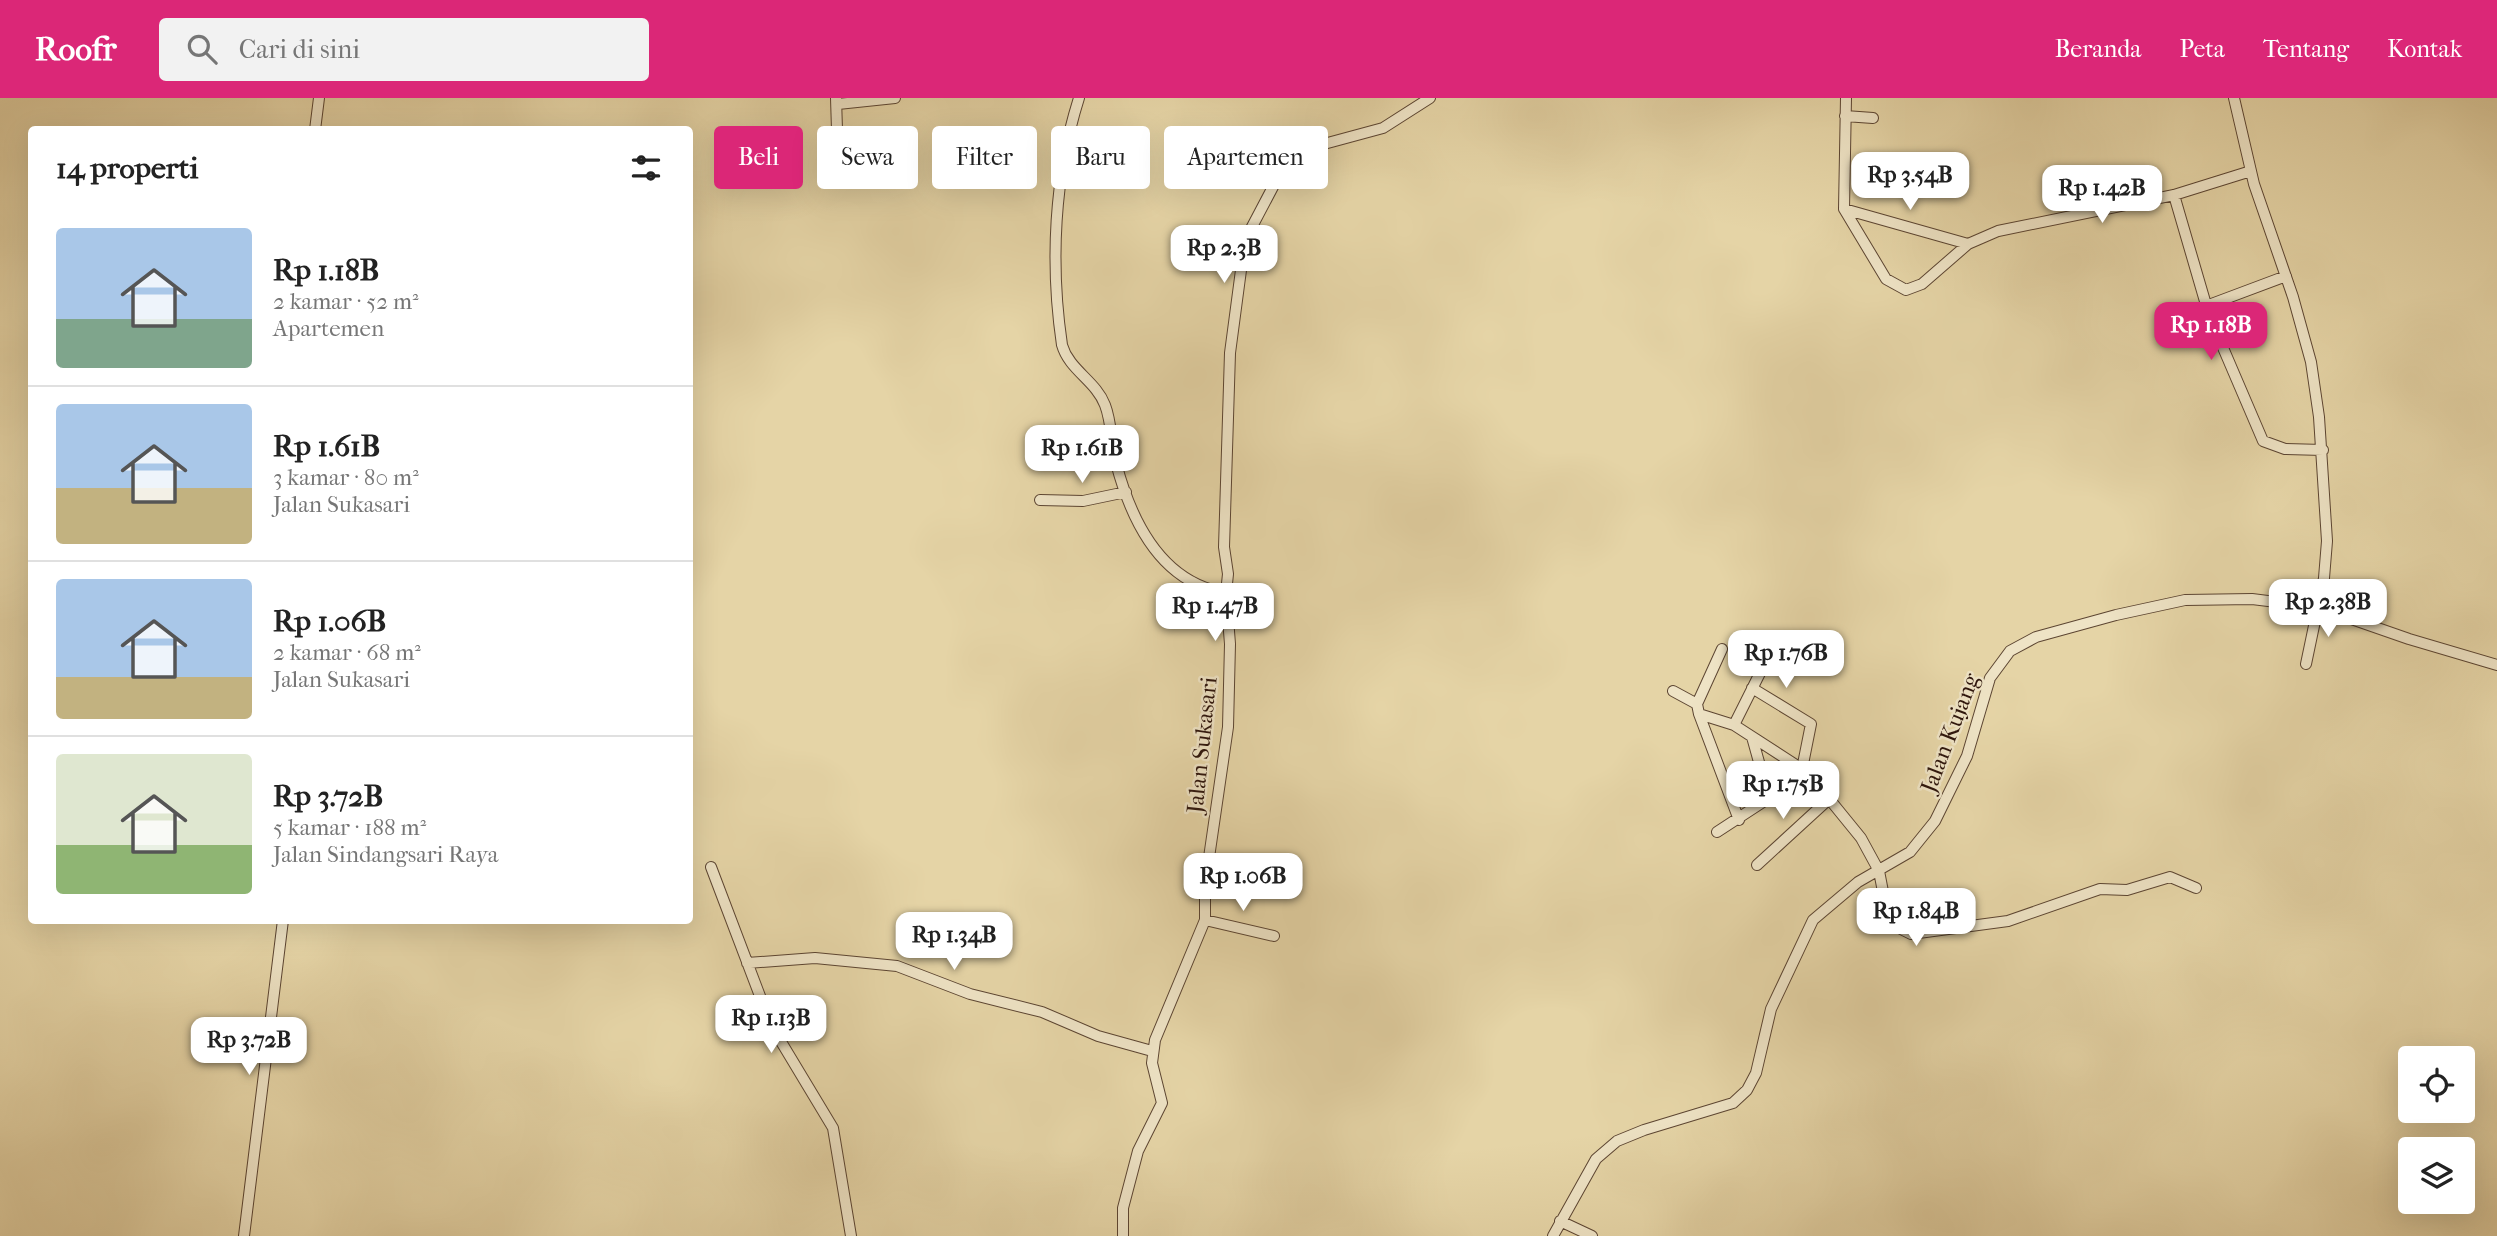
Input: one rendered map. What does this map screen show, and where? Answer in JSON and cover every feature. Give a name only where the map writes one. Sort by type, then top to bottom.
[{"type":"street","points":[[316,126],[319,98]]},
{"type":"street","points":[[837,126],[837,101],[894,98]]},
{"type":"street","points":[[1079,98],[1064,158],[1055,232],[1060,333],[1065,356],[1104,403],[1116,462],[1143,535],[1166,562],[1195,585],[1226,593]]},
{"type":"street","name":"Jalan Sukasari","points":[[1123,1236],[1123,1208],[1138,1151],[1162,1103],[1153,1070],[1152,1051],[1162,1020],[1205,920],[1205,885],[1228,727],[1230,644],[1224,537],[1230,353],[1245,240],[1286,164],[1298,151],[1383,128],[1430,98]]},
{"type":"street","points":[[1846,98],[1844,209],[1886,279],[1906,290],[1922,284],[1968,244],[1998,230],[2174,195],[2251,171]]},
{"type":"street","points":[[2234,98],[2251,171],[2311,362],[2323,450],[2327,541],[2324,578],[2306,664]]},
{"type":"street","points":[[1845,116],[1873,118]]},
{"type":"street","points":[[2174,195],[2206,306],[2263,442],[2285,449],[2323,450]]},
{"type":"street","points":[[1844,209],[1968,244]]},
{"type":"street","points":[[2206,306],[2286,276]]},
{"type":"street","points":[[1040,500],[1083,501],[1126,492]]},
{"type":"street","name":"Jalan Kujang","points":[[1553,1236],[1596,1159],[1617,1141],[1733,1103],[1747,1090],[1756,1073],[1772,1009],[1807,930],[1836,898],[1910,852],[1935,821],[1967,756],[1990,678],[2010,651],[2036,636],[2059,629],[2185,600],[2252,599],[2317,607],[2409,639],[2497,664]]},
{"type":"street","points":[[1722,649],[1698,709],[1739,820]]},
{"type":"street","points":[[1734,725],[1762,669]]},
{"type":"street","points":[[1717,832],[1769,798],[1802,769],[1811,724],[1752,688]]},
{"type":"street","points":[[1674,691],[1698,709],[1734,725],[1802,769],[1861,838],[1879,871],[1889,923],[1911,934],[2008,921],[2100,889],[2127,890],[2171,877],[2196,888]]},
{"type":"street","points":[[1752,736],[1769,798]]},
{"type":"street","points":[[1757,865],[1829,799]]},
{"type":"street","points":[[711,867],[775,1034],[833,1128],[851,1236]]},
{"type":"street","points":[[1205,920],[1274,936]]},
{"type":"street","points":[[244,1236],[283,924]]},
{"type":"street","points":[[747,963],[815,958],[897,966],[970,995],[1042,1012],[1098,1037],[1152,1051]]},
{"type":"street","points":[[1560,1220],[1592,1236]]}]
